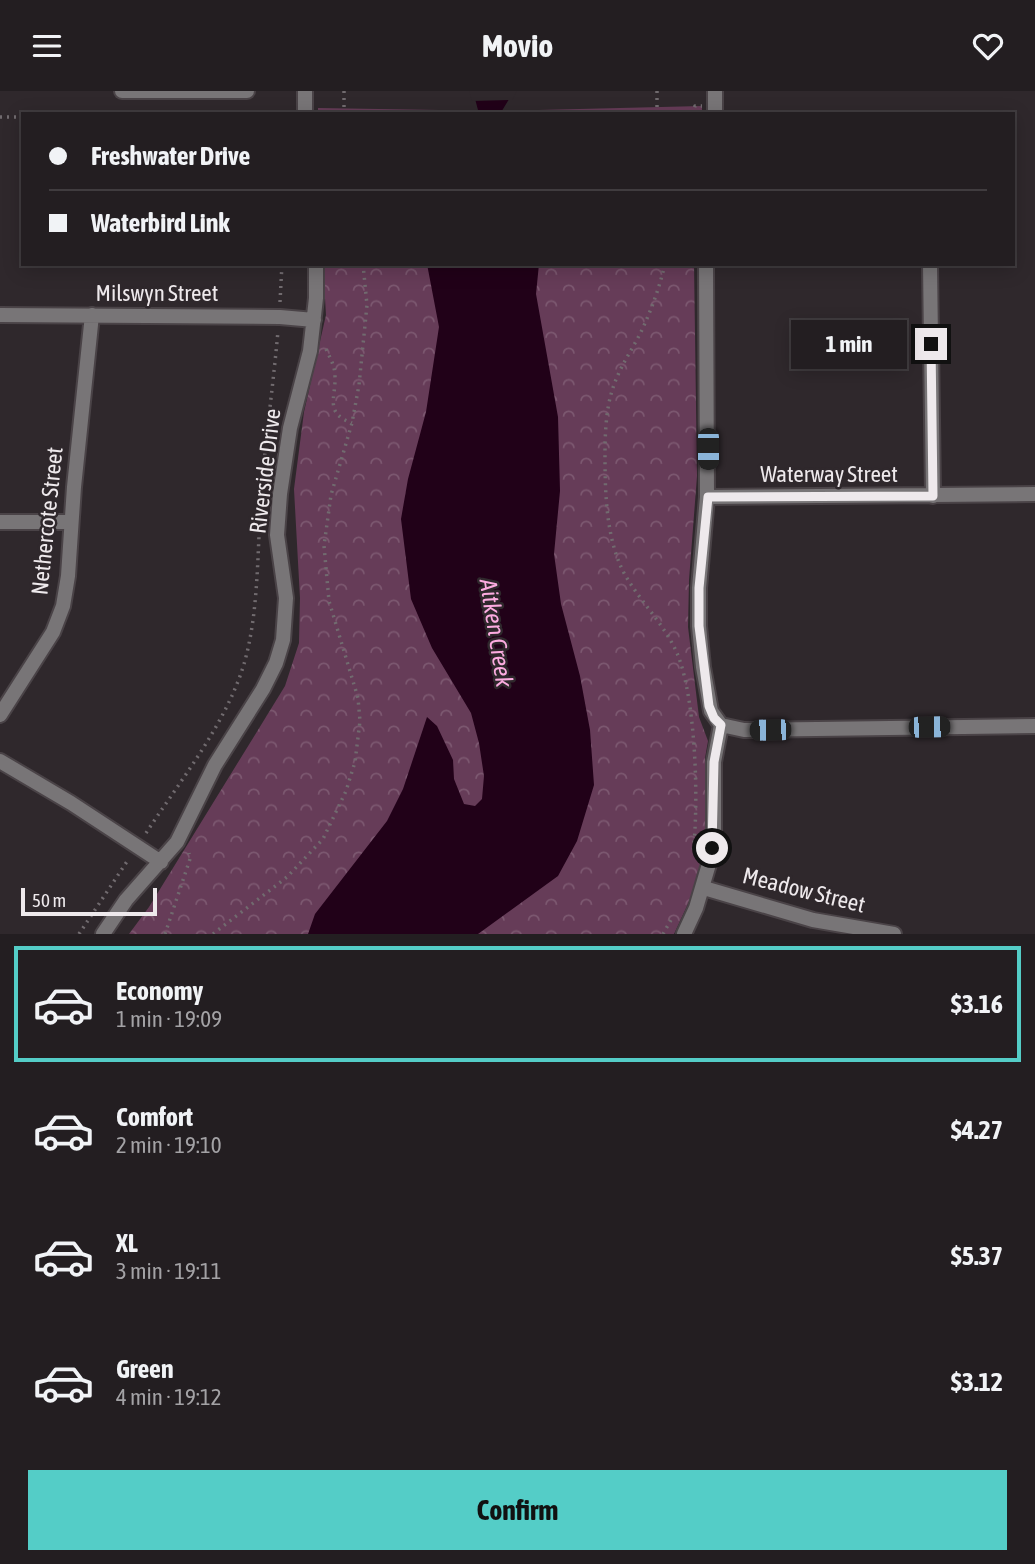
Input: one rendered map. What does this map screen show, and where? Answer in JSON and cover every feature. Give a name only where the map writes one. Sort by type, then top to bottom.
[{"type":"street","points":[[122,91],[247,91]]},
{"type":"street","points":[[304,112],[305,91]]},
{"type":"street","points":[[715,91],[715,112]]},
{"type":"street","name":"Riverside Drive","points":[[103,934],[126,900],[177,842],[215,765],[263,689],[276,663],[283,640],[286,598],[277,535],[280,494],[290,428],[312,338],[316,266]]},
{"type":"street","points":[[706,266],[708,497],[699,588],[699,626],[709,706],[714,718],[729,729],[744,730],[1035,726]]},
{"type":"street","points":[[930,266],[933,496]]},
{"type":"street","name":"Milswyn Street","points":[[0,315],[279,317],[314,320]]},
{"type":"street","name":"Nethercote Street","points":[[0,715],[53,632],[63,605],[92,315]]},
{"type":"street","name":"Waterway Street","points":[[708,497],[1035,494]]},
{"type":"street","points":[[0,522],[71,522]]},
{"type":"street","points":[[684,934],[704,888],[712,848],[714,762],[721,725]]},
{"type":"street","points":[[0,761],[71,803],[161,862]]},
{"type":"street","name":"Meadow Street","points":[[704,888],[813,920],[894,934]]},
{"type":"path","points":[[344,91],[344,112]]},
{"type":"path","points":[[657,91],[657,112]]},
{"type":"path","points":[[0,117],[21,117]]},
{"type":"path","points":[[79,934],[212,732],[231,698],[244,663],[252,625],[282,266]]},
{"type":"path","points":[[213,934],[287,877],[323,839],[346,791],[355,762],[360,721],[358,698],[329,601],[324,546],[331,495],[352,423],[364,345],[367,305],[363,266]]},
{"type":"path","points":[[664,266],[653,305],[611,392],[607,420],[606,477],[613,544],[619,562],[628,580],[672,644],[684,676],[694,771],[695,837],[692,861]]},
{"type":"path","points":[[312,338],[327,350],[333,365],[333,405],[336,413],[352,423]]},
{"type":"path","points":[[165,934],[190,859],[189,852],[177,842]]},
{"type":"path","points":[[663,934],[676,910]]},
{"type":"green space","points":[[702,106],[702,112],[318,112],[318,108],[499,111]]},
{"type":"green space","points":[[323,266],[694,266],[697,476],[688,627],[699,717],[708,741],[705,758],[705,832],[701,864],[693,893],[674,934],[129,934],[149,907],[285,686],[299,643],[300,598],[294,489],[304,412],[326,315]]},
{"type":"water","points":[[473,91],[514,91],[501,112],[477,112]]},
{"type":"water","name":"Aitken Creek","points":[[427,266],[539,266],[536,294],[558,417],[560,491],[554,554],[561,604],[580,676],[590,730],[594,785],[577,841],[558,876],[478,934],[308,934],[315,914],[387,821],[403,789],[427,717],[437,726],[453,760],[454,779],[464,804],[475,806],[482,799],[484,776],[471,713],[432,648],[411,599],[401,519],[408,479],[426,412],[439,327]]},
{"type":"pier","points":[[469,91],[517,91],[512,100],[472,101]]},
{"type":"route","points":[[712,848],[714,762],[721,725],[714,718],[709,706],[699,626],[699,588],[708,497],[933,496],[931,344]]}]
